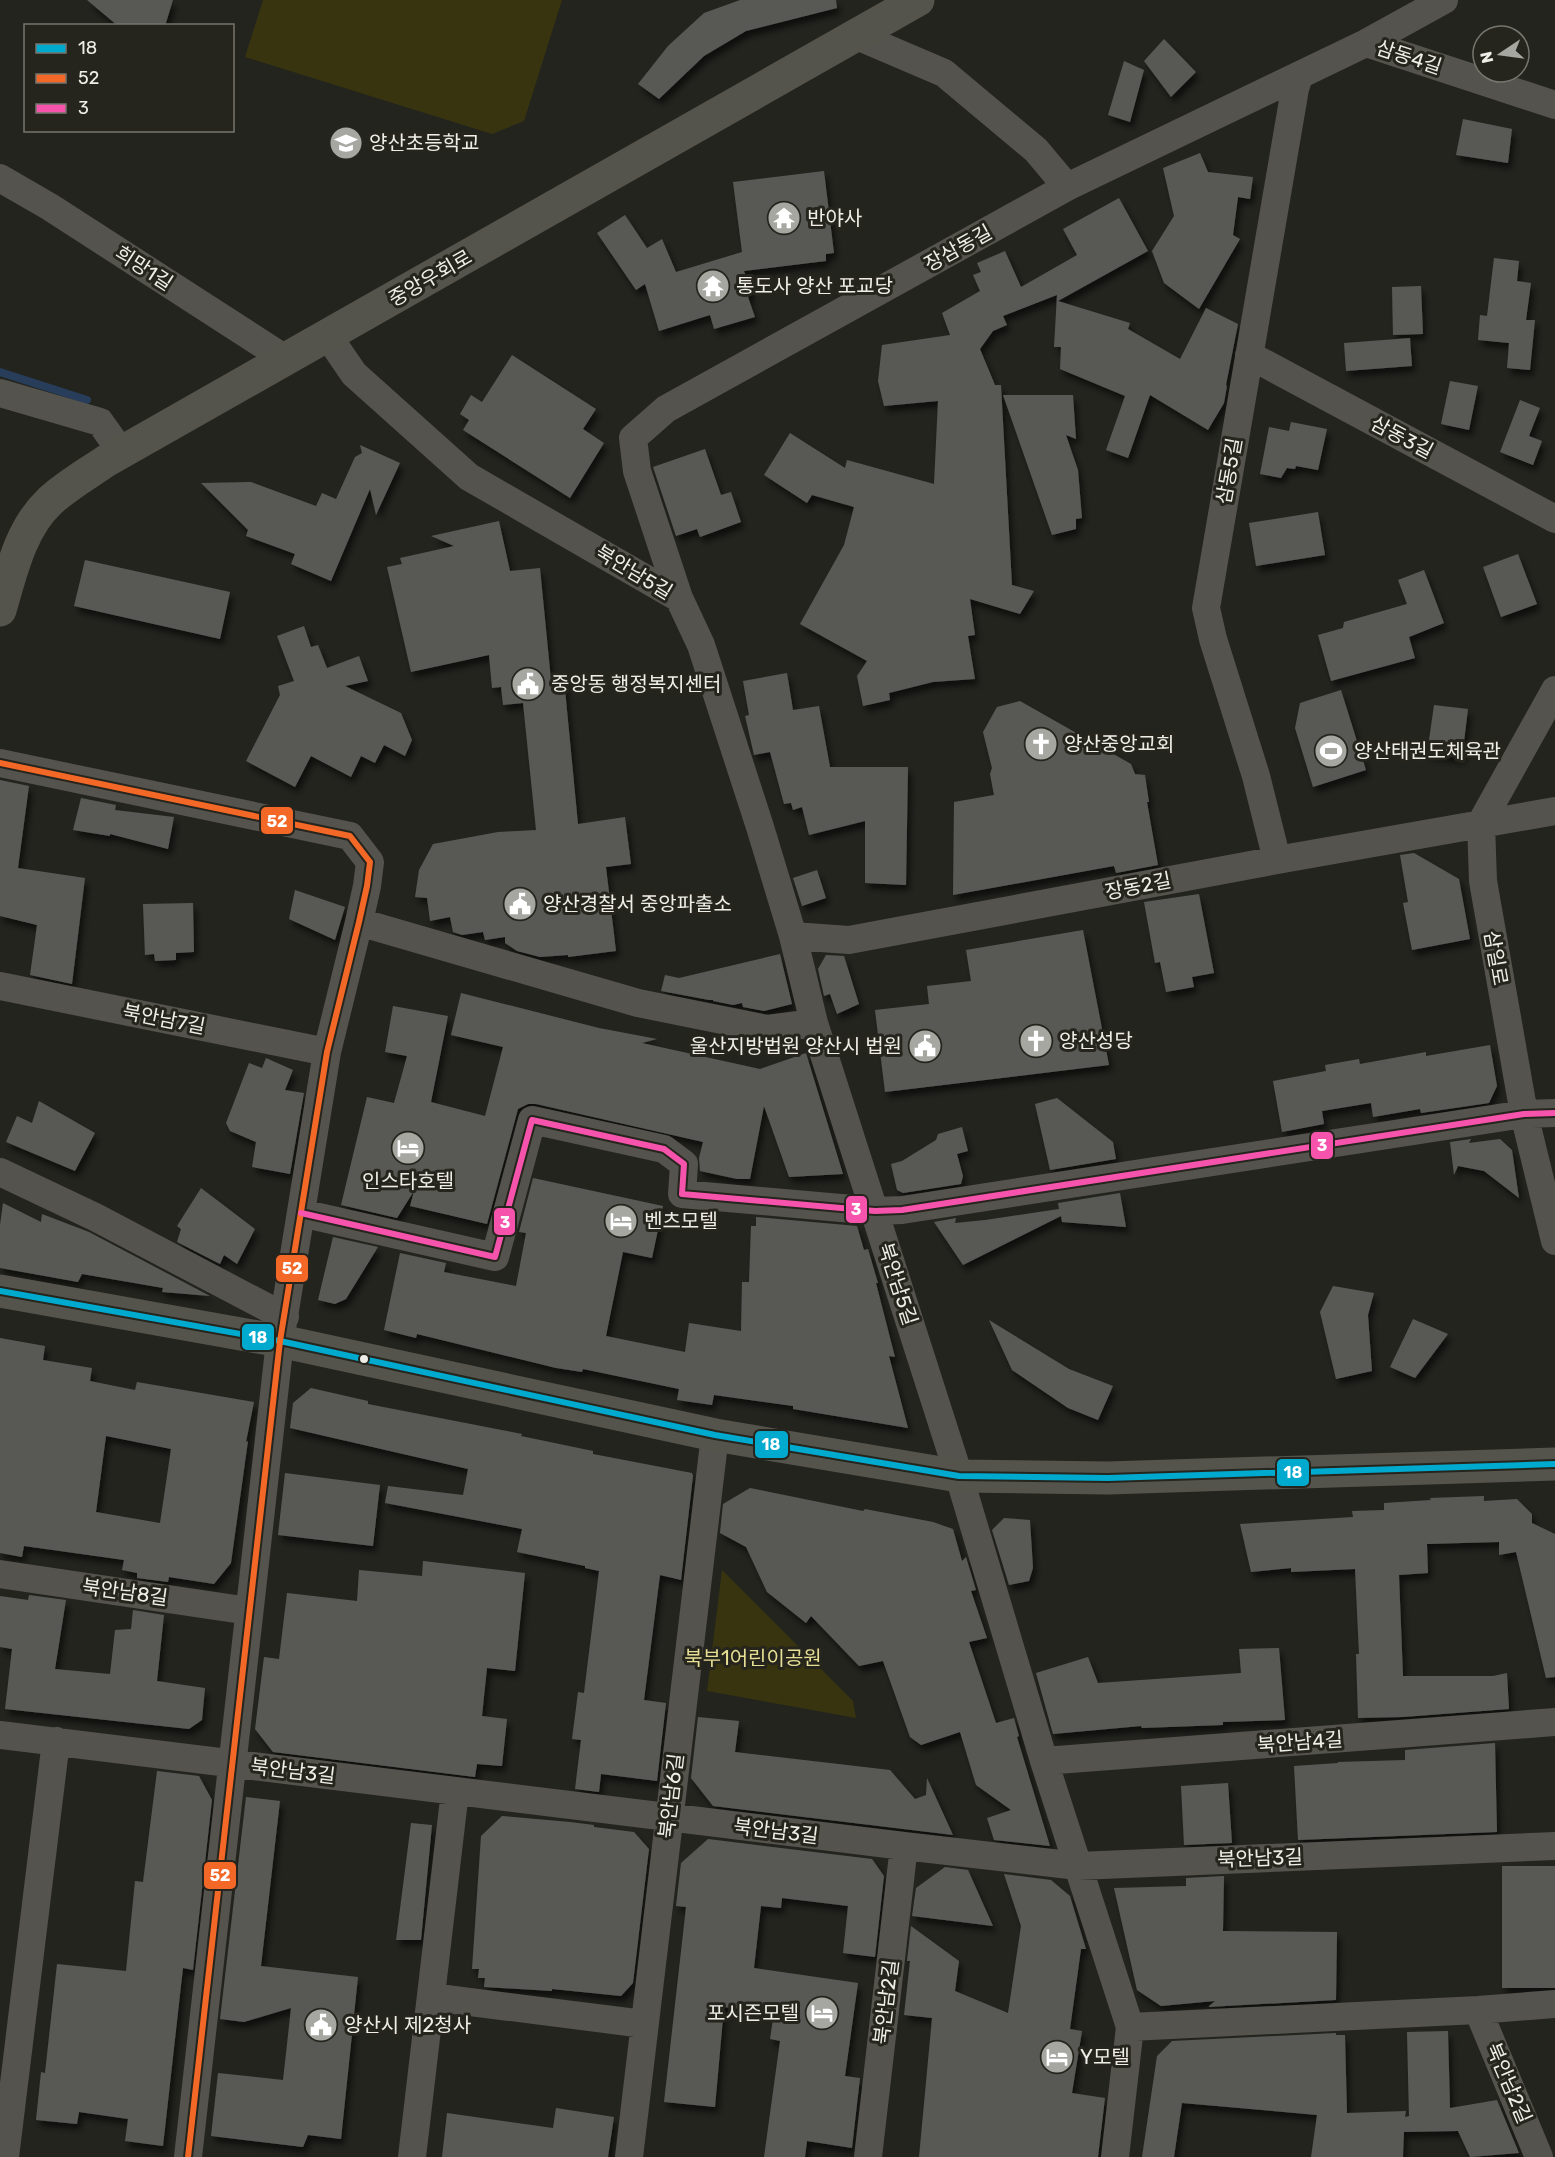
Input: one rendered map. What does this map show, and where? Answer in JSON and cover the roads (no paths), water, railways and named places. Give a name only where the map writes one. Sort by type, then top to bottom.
[{"type":"main road","name":"중앙우회로","points":[[0,610],[13,565],[28,530],[49,502],[77,481],[122,453],[918,0]]},
{"type":"main road","points":[[0,1291],[282,1329],[715,1435],[959,1476],[1131,1478],[1555,1464]]},
{"type":"street","name":"장삼동길","points":[[679,598],[637,471],[633,438],[666,410],[1067,187],[1366,43],[1444,0]]},
{"type":"street","points":[[855,35],[944,73],[1036,150],[1067,187]]},
{"type":"street","name":"삼동4길","points":[[1366,43],[1555,105]]},
{"type":"street","name":"삼동5길","points":[[1277,860],[1256,776],[1213,639],[1206,608],[1294,89],[1299,76]]},
{"type":"street","name":"희망1길","points":[[0,178],[50,207],[287,360]]},
{"type":"street","name":"북안남5길","points":[[328,336],[354,374],[469,477],[679,598],[701,645],[793,936],[814,1023],[959,1476]]},
{"type":"street","name":"삼동3길","points":[[1249,355],[1555,519]]},
{"type":"street","points":[[0,393],[100,422],[122,453]]},
{"type":"street","points":[[1481,823],[1555,690]]},
{"type":"street","points":[[0,763],[350,836],[370,862],[359,922],[327,1052],[282,1329],[188,2157]]},
{"type":"street","name":"장동2길","points":[[793,936],[849,940],[1481,823],[1555,812]]},
{"type":"street","name":"삼일로","points":[[1481,823],[1483,881],[1524,1114],[1555,1241]]},
{"type":"street","points":[[359,922],[638,1003],[767,1029],[814,1023]]},
{"type":"street","name":"북안남7길","points":[[0,986],[327,1052]]},
{"type":"street","points":[[302,1213],[495,1257],[532,1120],[664,1149],[684,1164],[682,1194],[875,1211],[902,1210],[1524,1114],[1555,1113]]},
{"type":"street","points":[[0,1172],[95,1217],[282,1329]]},
{"type":"street","name":"북안남6길","points":[[629,2157],[715,1435]]},
{"type":"street","points":[[959,1476],[1044,1761],[1130,2027],[1114,2157]]},
{"type":"street","name":"북안남8길","points":[[0,1574],[249,1611]]},
{"type":"street","name":"북안남4길","points":[[1044,1761],[1555,1722]]},
{"type":"street","name":"북안남3길","points":[[0,1734],[1078,1866],[1555,1846]]},
{"type":"street","points":[[0,2156],[5,2157],[56,1741]]},
{"type":"street","points":[[412,2157],[455,1791]]},
{"type":"street","name":"북안남2길","points":[[868,2157],[904,1846]]},
{"type":"street","points":[[431,1997],[644,2024]]},
{"type":"street","points":[[1130,2027],[1478,2010],[1555,2004]]},
{"type":"street","name":"북안남2길","points":[[1478,2010],[1539,2157]]},
{"type":"waterway","points":[[0,372],[87,400]]},
{"type":"place","name":"양산초등학교","points":[[346,143]]},
{"type":"place","name":"반야사","points":[[784,218]]},
{"type":"place","name":"통도사 양산 포교당","points":[[713,286]]},
{"type":"place","name":"중앙동 행정복지센터","points":[[528,684]]},
{"type":"place","name":"양산중앙교회","points":[[1041,744]]},
{"type":"place","name":"양산태권도체육관","points":[[1331,751]]},
{"type":"place","name":"양산경찰서 중앙파출소","points":[[520,904]]},
{"type":"place","name":"양산성당","points":[[1036,1041]]},
{"type":"place","name":"울산지방법원 양산시 법원","points":[[925,1046]]},
{"type":"place","name":"인스타호텔","points":[[408,1148]]},
{"type":"place","name":"벤츠모텔","points":[[621,1221]]},
{"type":"place","name":"포시즌모텔","points":[[822,2013]]},
{"type":"place","name":"양산시 제2청사","points":[[321,2025]]},
{"type":"place","name":"Y모텔","points":[[1057,2057]]},
{"type":"park label","name":"북부1어린이공원","points":[[753,1658]]}]
